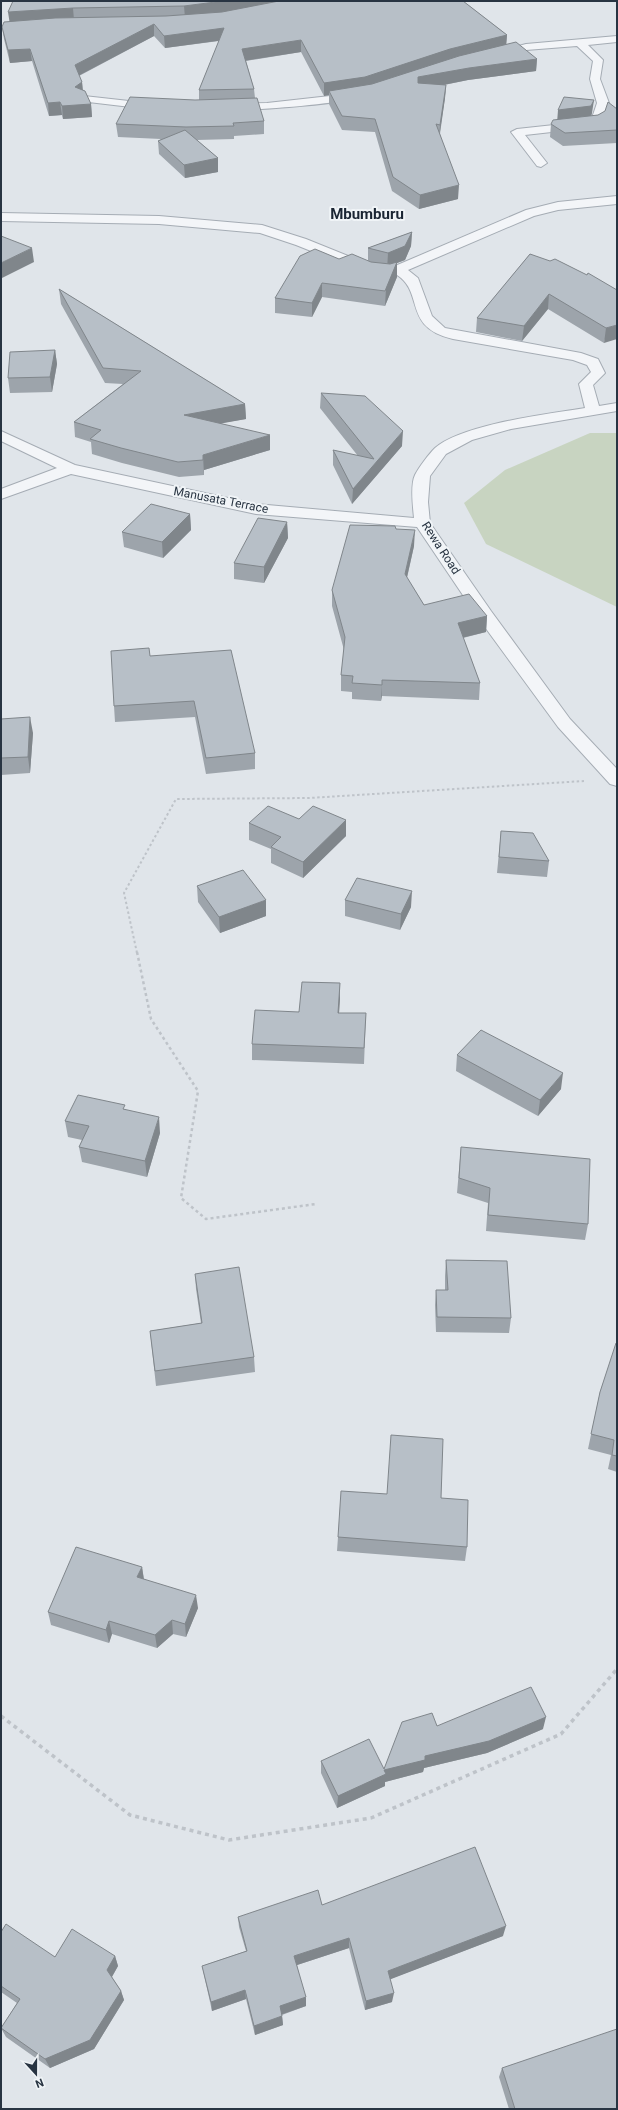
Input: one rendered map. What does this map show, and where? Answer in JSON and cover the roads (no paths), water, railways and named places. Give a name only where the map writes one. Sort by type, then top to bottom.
[{"type":"street","points":[[483,58],[526,48],[578,41],[617,39]]},
{"type":"street","points":[[541,163],[517,132],[596,124],[603,103],[594,78],[598,60],[578,41]]},
{"type":"street","points":[[222,108],[267,106],[367,94]]},
{"type":"street","points":[[84,99],[166,108]]},
{"type":"street","points":[[1,217],[159,220],[262,229],[301,242],[376,272],[390,273],[507,221],[530,213],[564,205],[617,200]]},
{"type":"street","points":[[399,270],[411,278],[426,318],[440,330],[453,335],[576,356],[593,362],[598,373],[586,384],[593,410]]},
{"type":"street","name":"Rewa Road","points":[[617,407],[509,425],[467,438],[441,451],[422,476],[420,502],[422,523],[564,723],[617,780]]},
{"type":"street","name":"Manusata Terrace","points":[[1,435],[70,469],[256,509],[422,523]]},
{"type":"street","points":[[1,494],[70,469]]},
{"type":"district","name":"Mbumburu","points":[[367,214]]}]
